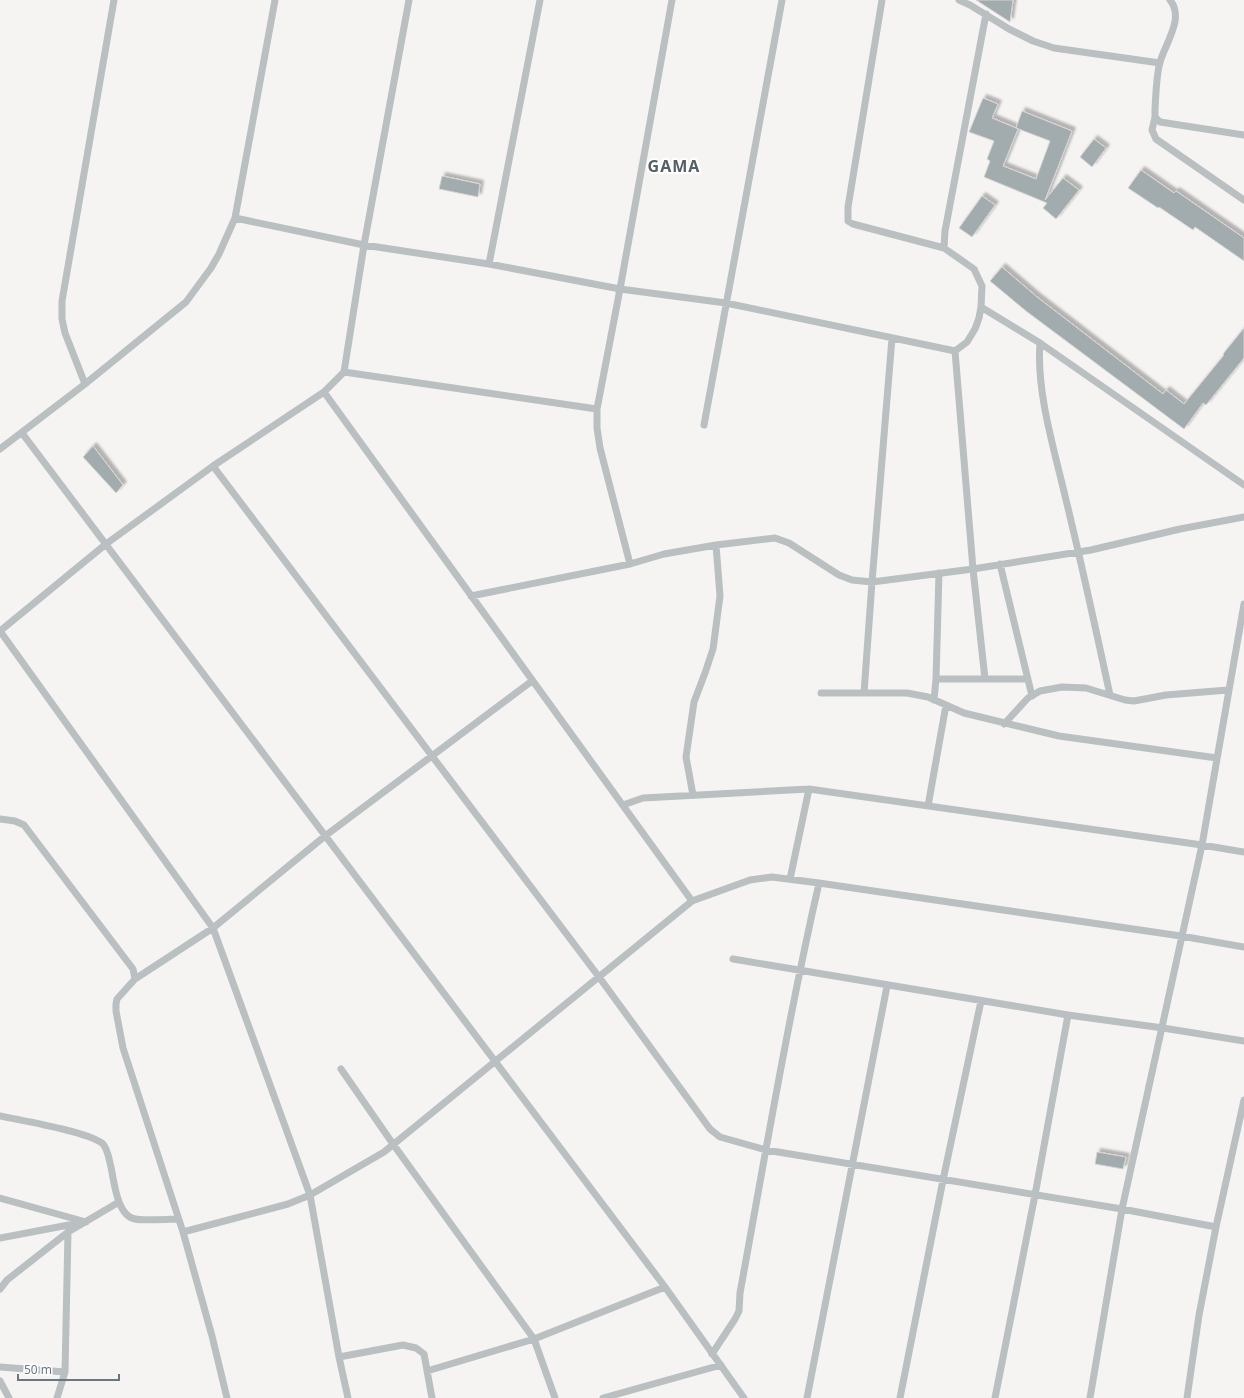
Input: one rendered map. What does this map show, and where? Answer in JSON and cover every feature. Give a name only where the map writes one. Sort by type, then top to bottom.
[{"type":"street","points":[[85,384],[65,333],[62,319],[62,301],[114,0]]},
{"type":"street","points":[[0,449],[85,384],[186,302],[202,281],[219,254],[235,218],[275,0]]},
{"type":"street","points":[[348,1398],[338,1357],[310,1195],[213,928],[0,631],[106,544],[213,466],[324,392],[344,372],[364,245],[409,0]]},
{"type":"street","points":[[489,264],[540,0]]},
{"type":"street","points":[[630,564],[600,448],[597,428],[597,409],[672,0]]},
{"type":"street","points":[[704,425],[782,0]]},
{"type":"street","points":[[235,218],[364,245],[489,264],[620,290],[726,303],[955,351],[967,342],[975,329],[981,307],[982,286],[974,269],[944,248],[853,224],[848,221],[848,207],[882,0]]},
{"type":"street","points":[[959,0],[1032,40],[1054,48],[1160,63]]},
{"type":"street","points":[[1170,0],[1175,12],[1175,24],[1160,63],[1154,109],[1155,117],[1152,130],[1154,136],[1244,200]]},
{"type":"street","points":[[944,248],[945,231],[986,14]]},
{"type":"street","points":[[1155,117],[1160,122],[1244,135]]},
{"type":"street","points":[[981,307],[1040,343],[1244,485]]},
{"type":"street","points":[[864,693],[892,338]]},
{"type":"street","points":[[1040,343],[1039,360],[1042,388],[1052,441],[1110,695]]},
{"type":"street","points":[[955,351],[973,569],[985,679]]},
{"type":"street","points":[[344,372],[597,409]]},
{"type":"street","points":[[324,392],[692,901]]},
{"type":"street","points":[[22,433],[665,1287],[744,1398]]},
{"type":"street","points":[[213,466],[599,977],[710,1129],[720,1137],[766,1150],[1122,1209],[1216,1227]]},
{"type":"street","points":[[471,596],[630,564],[664,554],[716,545],[775,538],[789,543],[839,575],[852,580],[872,582],[973,569],[1078,552],[1180,529],[1244,517]]},
{"type":"street","points":[[692,795],[686,757],[694,702],[713,649],[720,596],[716,545]]},
{"type":"street","points":[[1000,564],[1032,696]]},
{"type":"street","points":[[934,700],[939,573]]},
{"type":"street","points":[[1090,1398],[1122,1209],[1163,1028],[1181,936],[1202,844],[1228,690],[1242,629],[1244,604]]},
{"type":"street","points":[[936,679],[1028,679]]},
{"type":"street","points":[[227,1398],[212,1336],[183,1232],[123,1048],[116,1011],[117,999],[134,979],[213,928],[325,836],[532,680]]},
{"type":"street","points":[[1004,724],[1028,698],[1040,691],[1062,687],[1086,688],[1125,700],[1228,690]]},
{"type":"street","points":[[821,693],[907,693],[928,697],[964,714],[1059,736],[1217,758]]},
{"type":"street","points":[[928,806],[946,705]]},
{"type":"street","points":[[790,879],[809,790]]},
{"type":"street","points":[[623,805],[643,798],[809,790],[1202,844],[1244,852]]},
{"type":"street","points":[[0,818],[15,821],[24,825],[133,969],[134,979]]},
{"type":"street","points":[[183,1232],[288,1204],[310,1195],[384,1152],[692,901],[750,880],[772,877],[790,879],[1181,936],[1244,947]]},
{"type":"street","points":[[712,1354],[739,1311],[740,1293],[799,970],[819,883]]},
{"type":"street","points":[[733,959],[1068,1015],[1244,1041]]},
{"type":"street","points":[[807,1398],[888,986]]},
{"type":"street","points":[[900,1398],[943,1180],[981,1001]]},
{"type":"street","points":[[995,1398],[1035,1195],[1068,1015]]},
{"type":"street","points":[[341,1069],[393,1144],[534,1339],[555,1398]]},
{"type":"street","points":[[1187,1398],[1199,1315],[1216,1227],[1244,1100]]},
{"type":"street","points":[[0,1116],[72,1131],[102,1144],[108,1153],[119,1202],[125,1212],[134,1219],[178,1219]]},
{"type":"street","points":[[0,1198],[86,1222]]},
{"type":"street","points":[[0,1290],[7,1280],[68,1232],[119,1202]]},
{"type":"street","points":[[0,1238],[86,1222]]},
{"type":"street","points":[[57,1398],[65,1372],[68,1232]]},
{"type":"street","points":[[427,1370],[534,1339],[665,1287]]},
{"type":"street","points":[[338,1357],[403,1345],[416,1348],[424,1354],[432,1398]]},
{"type":"street","points":[[603,1398],[721,1365]]},
{"type":"street","points":[[0,1366],[65,1372]]},
{"type":"street","points":[[0,1381],[9,1398]]},
{"type":"building","points":[[976,0],[1013,0],[1010,22]]},
{"type":"building","points":[[983,98],[998,104],[992,118],[1016,128],[1022,111],[1072,131],[1045,200],[1063,178],[1079,190],[1056,219],[1043,208],[1047,203],[984,177],[990,161],[987,159],[994,141],[969,132]],"holes":[[[1016,128],[1050,141],[1036,179],[1003,166],[1018,129]]]},
{"type":"building","points":[[1094,139],[1106,148],[1092,167],[1080,157]]},
{"type":"building","points":[[1141,170],[1174,193],[1176,191],[1244,238],[1244,261],[1195,227],[1193,230],[1128,188]]},
{"type":"building","points":[[442,176],[480,184],[478,197],[439,189]]},
{"type":"building","points":[[982,196],[995,205],[972,237],[959,228]]},
{"type":"building","points":[[1002,267],[1037,297],[1163,394],[1166,390],[1184,404],[1244,328],[1244,358],[1206,405],[1203,403],[1184,429],[1026,311],[990,281]]},
{"type":"building","points":[[93,446],[123,485],[116,493],[83,457]]},
{"type":"building","points":[[1097,1152],[1126,1157],[1123,1169],[1095,1164]]},
{"type":"district","name":"GAMA","points":[[674,166]]}]
